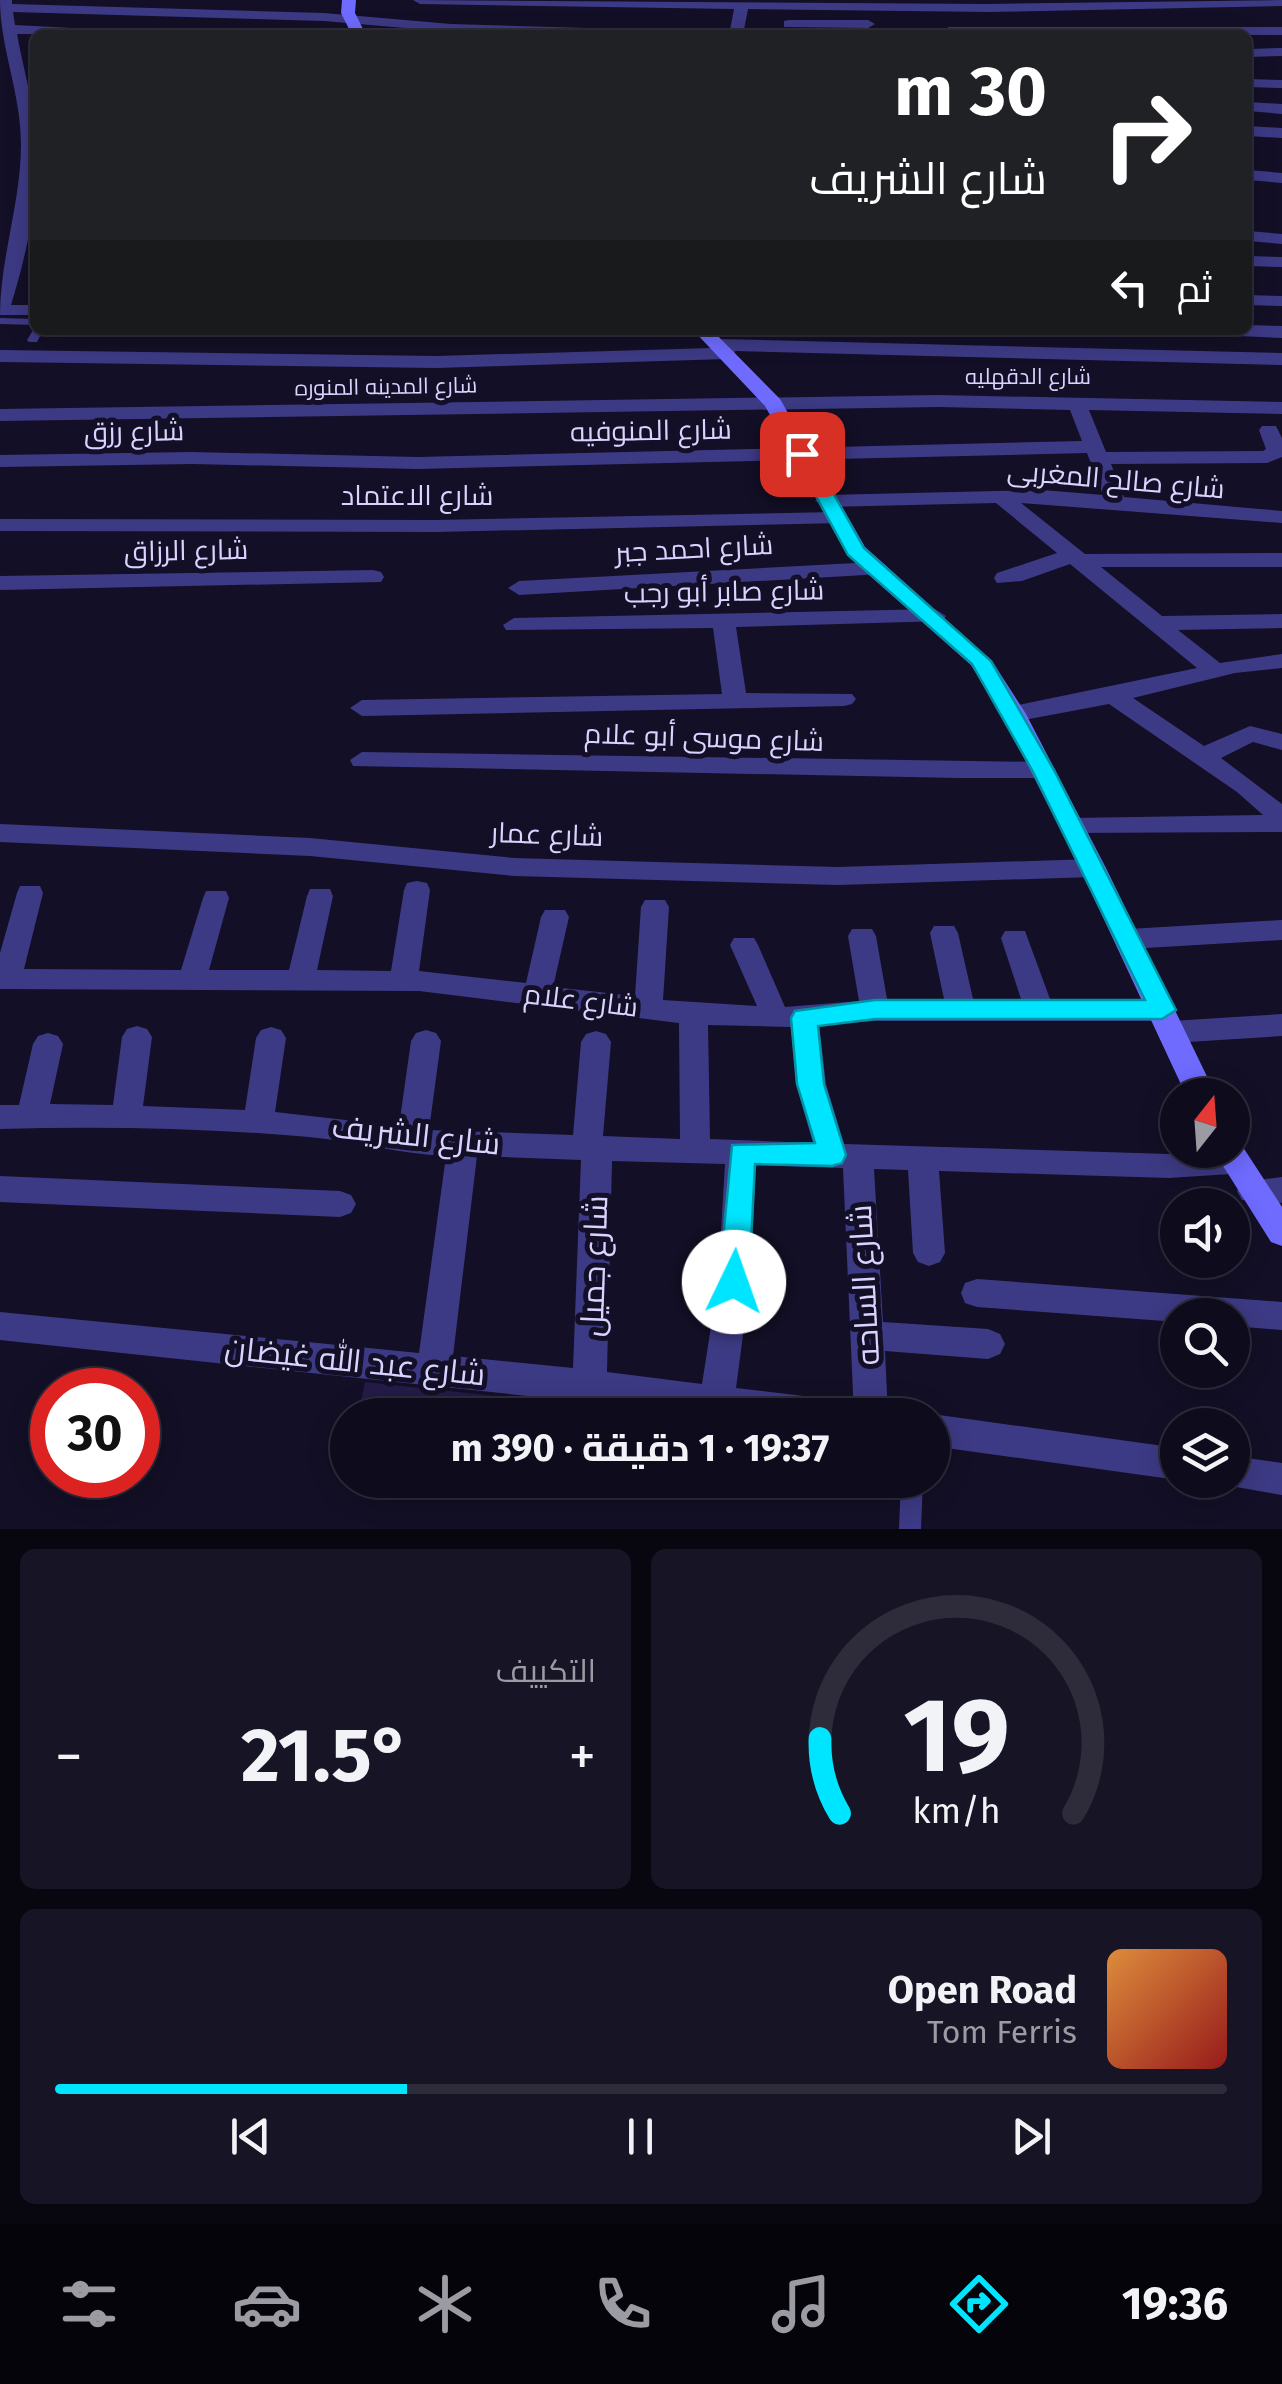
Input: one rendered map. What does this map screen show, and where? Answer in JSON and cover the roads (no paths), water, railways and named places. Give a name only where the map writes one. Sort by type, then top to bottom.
[{"type":"main road","points":[[349,0],[356,30]]},
{"type":"main road","points":[[716,343],[773,403],[831,510],[874,569],[935,616],[972,651],[1014,714],[1129,939],[1193,1078]]},
{"type":"main road","points":[[1244,1168],[1268,1190],[1282,1233]]},
{"type":"street","points":[[420,0],[1026,8],[1282,2]]},
{"type":"street","points":[[737,30],[742,3]]},
{"type":"street","points":[[789,24],[864,30],[870,3]]},
{"type":"street","points":[[30,107],[28,78],[5,29],[4,4],[351,19],[433,30]]},
{"type":"street","points":[[5,29],[30,30]]},
{"type":"street","points":[[1252,30],[1282,30]]},
{"type":"street","points":[[1252,54],[1282,52]]},
{"type":"street","points":[[1252,71],[1282,71]]},
{"type":"street","points":[[0,79],[28,78]]},
{"type":"street","points":[[1252,83],[1282,84]]},
{"type":"street","points":[[1252,95],[1282,96]]},
{"type":"street","points":[[1252,107],[1282,108]]},
{"type":"street","points":[[1252,131],[1282,133]]},
{"type":"street","points":[[30,166],[26,245],[11,274],[0,310],[30,310]]},
{"type":"street","points":[[1252,175],[1282,178]]},
{"type":"street","points":[[1252,236],[1282,239]]},
{"type":"street","points":[[1252,261],[1282,262]]},
{"type":"street","points":[[11,274],[30,274]]},
{"type":"street","points":[[1252,300],[1282,301]]},
{"type":"street","points":[[1252,331],[1282,332]]},
{"type":"street","points":[[0,356],[436,362],[716,343],[1282,359]]},
{"type":"street","points":[[1076,401],[1116,502]]},
{"type":"street","name":"شارع الدقهليه","points":[[773,403],[1076,401],[1282,408]]},
{"type":"street","name":"شارع المدينه المنوره","points":[[0,415],[773,403]]},
{"type":"street","name":"شارع المنوفيه","points":[[269,460],[405,463],[802,454],[1097,453],[1266,457],[1277,451],[1268,430]]},
{"type":"street","name":"شارع رزق","points":[[0,462],[269,460]]},
{"type":"street","points":[[1001,497],[1214,670]]},
{"type":"street","name":"شارع صالح المغربى","points":[[831,510],[1001,497],[1116,502],[1270,518]]},
{"type":"street","name":"شارع الاعتماد","points":[[0,525],[436,526],[831,510]]},
{"type":"street","points":[[1005,578],[1076,558],[1280,560],[1270,518]]},
{"type":"street","name":"شارع احمد جبر","points":[[518,588],[874,569]]},
{"type":"street","name":"شارع الرزاق","points":[[0,583],[374,576]]},
{"type":"street","name":"شارع صابر أبو رجب","points":[[514,625],[935,616]]},
{"type":"street","points":[[724,621],[736,701]]},
{"type":"street","points":[[1156,623],[1282,621]]},
{"type":"street","points":[[1014,714],[1114,696],[1214,670],[1282,660]]},
{"type":"street","points":[[1114,696],[1246,786],[1282,820]]},
{"type":"street","points":[[362,708],[844,699]]},
{"type":"street","points":[[1200,758],[1250,734],[1282,742]]},
{"type":"street","name":"شارع موسى أبو علام","points":[[362,760],[661,762],[811,772],[1043,770]]},
{"type":"street","points":[[1072,827],[1282,820]]},
{"type":"street","name":"شارع عمار","points":[[0,832],[310,846],[566,869],[857,876],[1093,868]]},
{"type":"street","points":[[404,981],[417,890]]},
{"type":"street","points":[[3,979],[30,893]]},
{"type":"street","points":[[301,980],[320,896]]},
{"type":"street","points":[[192,981],[216,898]]},
{"type":"street","points":[[648,1009],[655,907]]},
{"type":"street","points":[[537,995],[556,917]]},
{"type":"street","points":[[1129,939],[1282,930]]},
{"type":"street","points":[[944,933],[961,1010]]},
{"type":"street","points":[[862,936],[875,1010]]},
{"type":"street","points":[[1014,938],[1039,1010]]},
{"type":"street","points":[[744,945],[790,1018],[811,1084],[845,1156]]},
{"type":"street","name":"شارع علام","points":[[3,979],[404,981],[693,1014],[790,1018],[875,1010],[1039,1010],[1167,1021],[1282,1024]]},
{"type":"street","points":[[693,1014],[694,1151]]},
{"type":"street","points":[[126,1117],[137,1038]]},
{"type":"street","points":[[258,1122],[271,1038]]},
{"type":"street","points":[[412,1142],[426,1041]]},
{"type":"street","name":"شارع جميل","points":[[590,1385],[596,1042]]},
{"type":"street","points":[[32,1115],[48,1044]]},
{"type":"street","name":"شارع الشريف","points":[[0,1117],[258,1122],[331,1127],[412,1142],[462,1144],[924,1158],[1160,1157]]},
{"type":"street","points":[[434,1369],[462,1144]]},
{"type":"street","points":[[717,1398],[734,1282],[742,1152]]},
{"type":"street","name":"شارع الساحه","points":[[845,1156],[870,1398]]},
{"type":"street","points":[[924,1158],[929,1254]]},
{"type":"street","points":[[0,1189],[340,1204]]},
{"type":"street","points":[[977,1293],[1282,1316]]},
{"type":"street","name":"شارع عبد الله غيضان","points":[[0,1326],[708,1398]]},
{"type":"street","points":[[866,1335],[988,1344]]},
{"type":"street","points":[[950,1432],[1160,1462]]},
{"type":"street","points":[[1250,1475],[1282,1479]]},
{"type":"lane","points":[[0,322],[30,322]]},
{"type":"lane","points":[[910,1529],[911,1498]]}]
